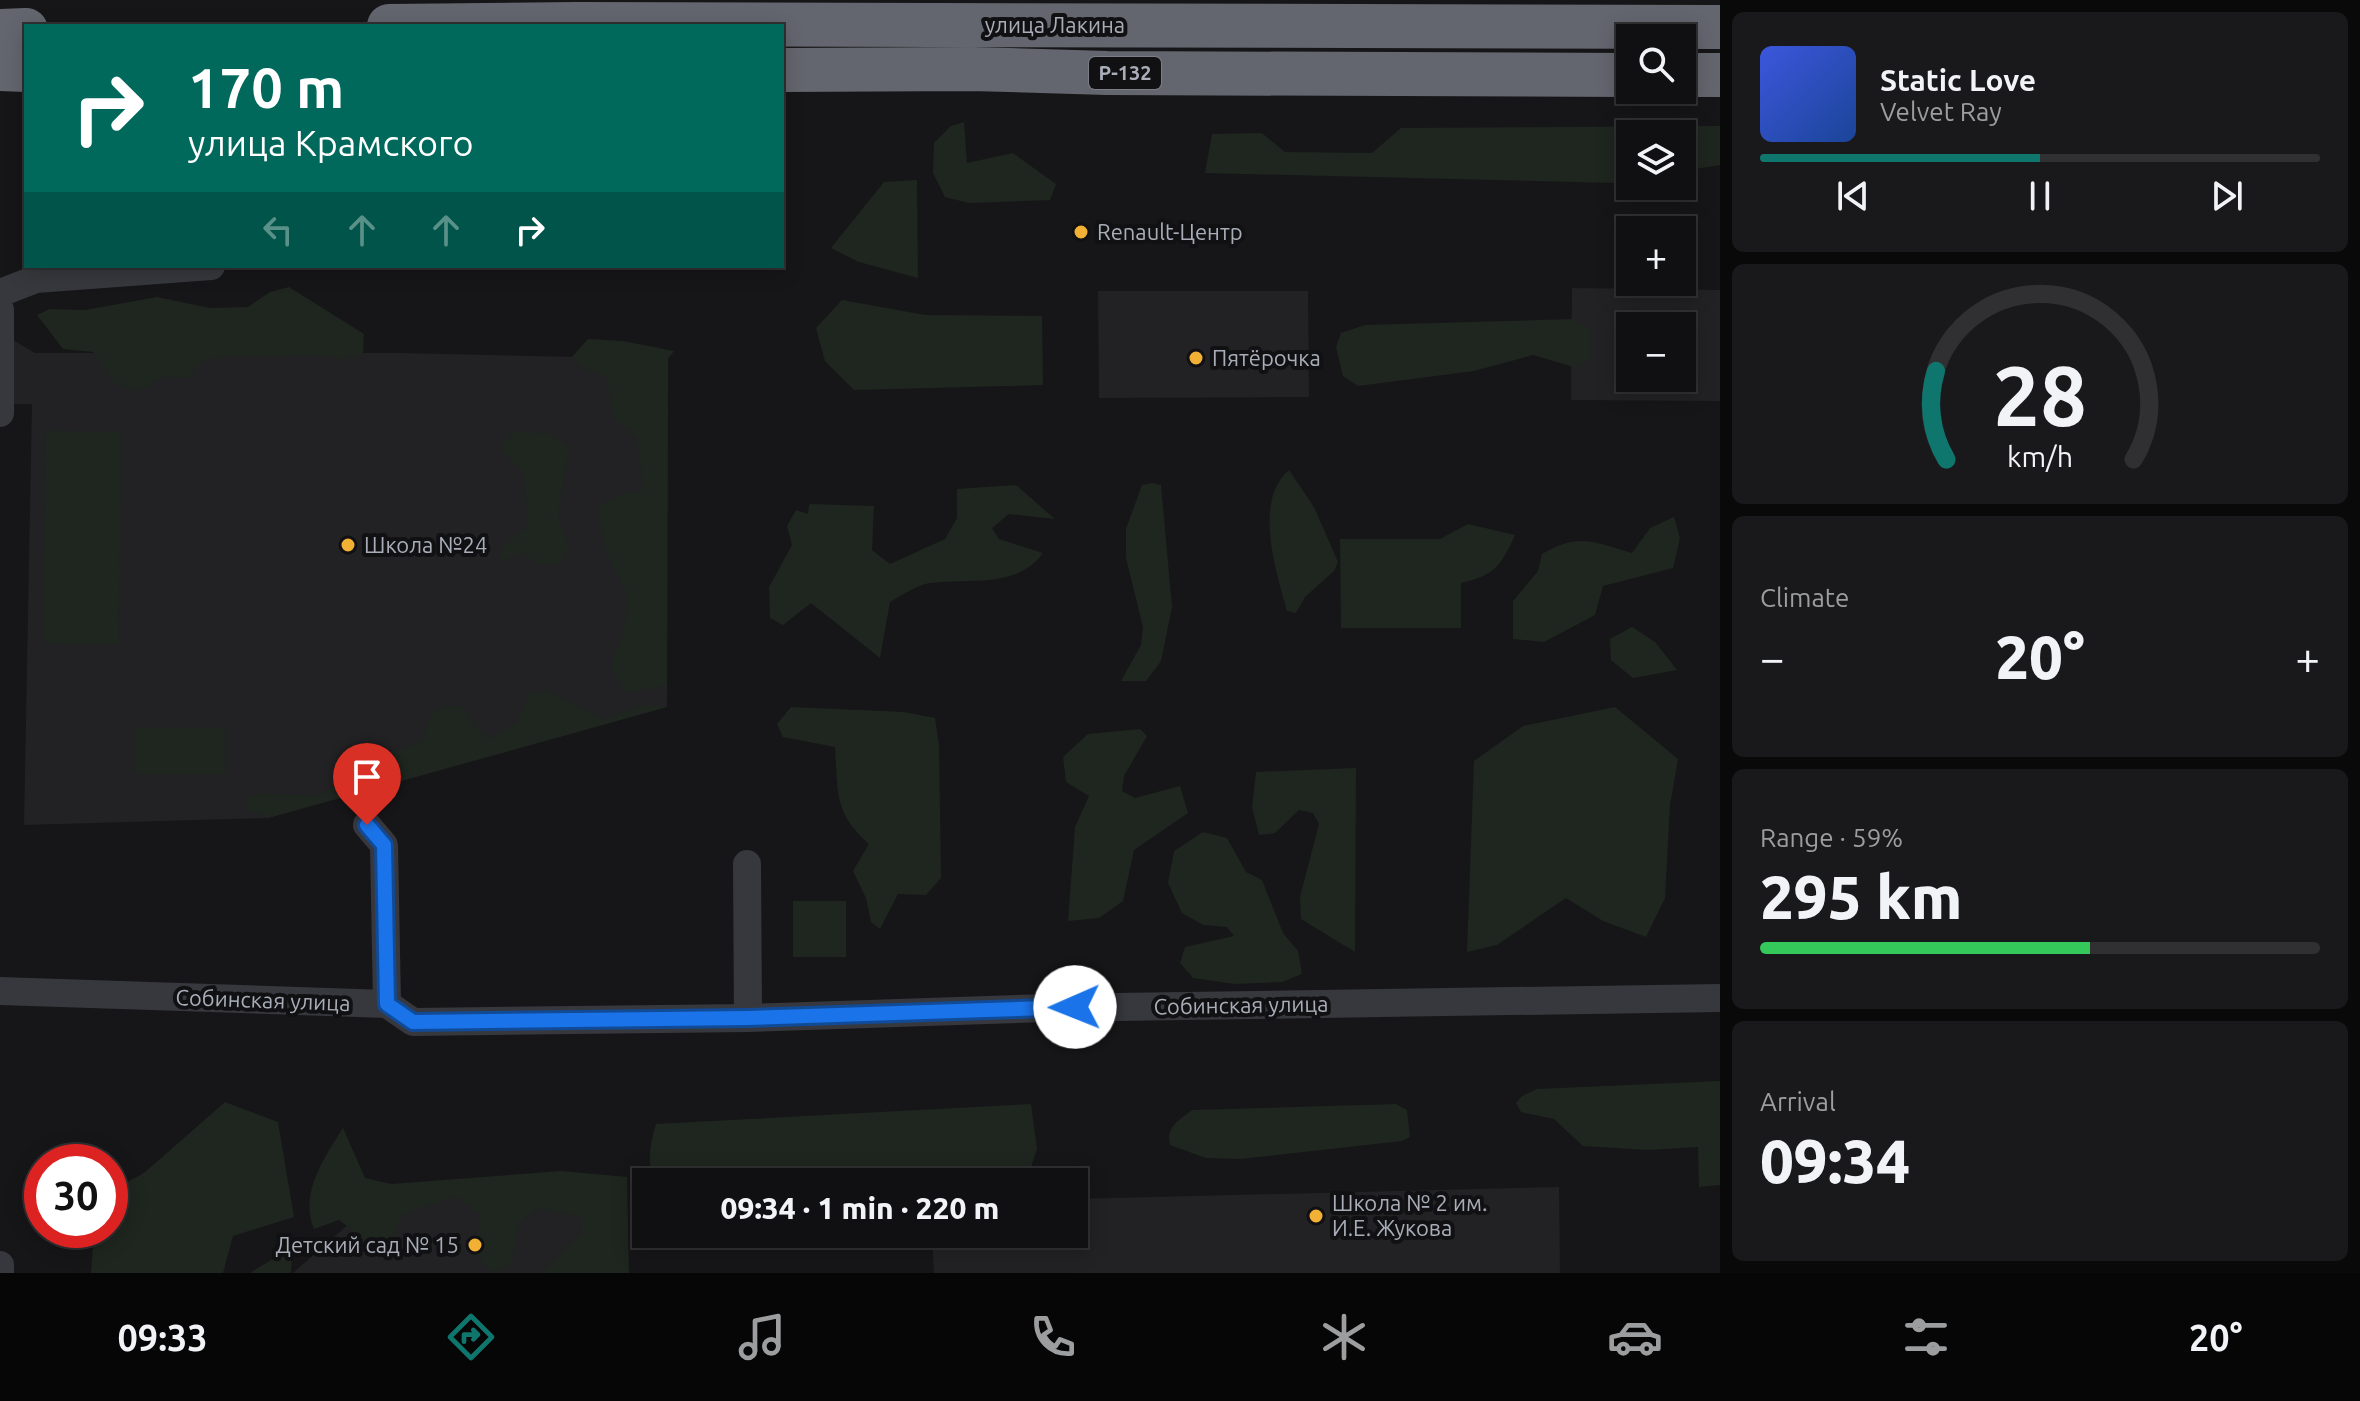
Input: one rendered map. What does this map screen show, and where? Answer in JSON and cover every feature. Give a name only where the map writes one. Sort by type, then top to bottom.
[{"type":"highway","name":"улица Лакина","points":[[416,24],[576,12],[1720,27]]},
{"type":"highway","points":[[0,31],[24,30]]},
{"type":"highway","points":[[0,69],[24,70]]},
{"type":"highway","name":"улица Лакина","points":[[784,70],[1616,75]]},
{"type":"highway","points":[[1696,75],[1720,75]]},
{"type":"street","points":[[0,293],[36,279],[184,268]]},
{"type":"street","points":[[0,310],[0,413]]},
{"type":"street","points":[[367,825],[384,845],[387,1004]]},
{"type":"street","points":[[747,864],[748,1018]]},
{"type":"street","name":"Собинская улица","points":[[0,991],[387,1004],[413,1022],[748,1018],[1061,1007],[1720,998]]},
{"type":"street","points":[[0,1265],[0,1273]]},
{"type":"shaded area","points":[[964,122],[967,163],[1013,153],[1056,184],[1050,200],[969,203],[945,197],[933,173],[934,143],[951,126]]},
{"type":"shaded area","points":[[1696,126],[1720,126],[1720,165],[1696,169]]},
{"type":"shaded area","points":[[1616,127],[1616,183],[1205,173],[1212,134],[1262,133],[1285,152],[1372,153],[1401,128]]},
{"type":"shaded area","points":[[917,180],[918,278],[859,262],[831,248],[884,182]]},
{"type":"shaded area","points":[[289,287],[364,334],[363,354],[337,360],[329,355],[215,357],[202,362],[190,378],[166,376],[139,391],[114,383],[93,352],[63,349],[37,315],[50,309],[85,310],[157,297],[210,308],[248,307],[270,292]]},
{"type":"shaded area","points":[[1572,288],[1616,289],[1616,296],[1696,296],[1696,290],[1720,290],[1720,401],[1571,400]]},
{"type":"shaded area","name":"Пятёрочка","points":[[1098,291],[1308,291],[1309,397],[1099,398]]},
{"type":"shaded area","points":[[842,300],[925,315],[1042,316],[1043,385],[854,390],[825,361],[816,328]]},
{"type":"shaded area","points":[[1574,319],[1590,329],[1590,360],[1574,367],[1533,355],[1474,371],[1358,386],[1343,376],[1336,347],[1341,333],[1365,325]]},
{"type":"shaded area","name":"Школа №24","points":[[0,332],[35,353],[401,353],[668,359],[667,707],[268,818],[24,825],[32,404],[0,404]]},
{"type":"shaded area","points":[[588,339],[623,341],[674,351],[668,359],[667,686],[625,692],[611,665],[624,630],[628,595],[606,552],[597,506],[618,495],[643,490],[637,438],[614,418],[607,379],[581,367],[572,357]]},
{"type":"shaded area","points":[[46,431],[122,432],[118,645],[43,643]]},
{"type":"shaded area","points":[[513,431],[552,434],[569,449],[558,517],[570,548],[559,564],[538,564],[522,552],[501,562],[502,547],[528,526],[524,474],[500,449]]},
{"type":"shaded area","points":[[1289,470],[1314,507],[1338,562],[1334,571],[1305,597],[1296,613],[1287,611],[1270,537],[1272,499],[1278,483]]},
{"type":"shaded area","points":[[1016,485],[1055,519],[1009,514],[992,528],[999,539],[1043,553],[1020,572],[1006,577],[930,583],[890,602],[880,658],[811,603],[783,625],[770,618],[769,587],[792,545],[787,526],[796,510],[808,514],[809,504],[874,506],[872,550],[890,564],[945,539],[957,518],[957,489]]},
{"type":"shaded area","points":[[1142,485],[1161,485],[1172,607],[1161,661],[1146,681],[1121,681],[1141,645],[1143,627],[1126,558],[1126,529]]},
{"type":"shaded area","points":[[1674,517],[1680,538],[1673,568],[1603,586],[1595,615],[1544,642],[1513,639],[1513,601],[1538,571],[1542,554],[1577,541],[1632,553],[1650,528]]},
{"type":"shaded area","points":[[1468,524],[1515,535],[1496,568],[1461,583],[1461,628],[1341,628],[1340,539],[1440,539]]},
{"type":"shaded area","points":[[1632,627],[1655,642],[1677,670],[1633,678],[1611,660],[1610,639]]},
{"type":"shaded area","points":[[549,691],[603,719],[643,705],[667,707],[268,818],[250,810],[246,798],[257,794],[320,795],[366,765],[422,741],[430,717],[437,710],[462,706],[480,732],[491,738],[517,723],[529,694]]},
{"type":"shaded area","points":[[791,707],[904,712],[935,718],[939,745],[941,878],[926,895],[898,894],[880,929],[871,922],[866,898],[853,871],[869,844],[843,811],[835,747],[783,737],[777,724]]},
{"type":"shaded area","points":[[1615,707],[1678,759],[1670,805],[1665,898],[1646,937],[1603,921],[1566,898],[1497,945],[1467,952],[1474,761],[1523,726]]},
{"type":"shaded area","points":[[136,728],[226,728],[225,774],[135,774]]},
{"type":"shaded area","points":[[1140,729],[1147,736],[1124,776],[1122,791],[1135,798],[1180,786],[1188,813],[1134,850],[1123,901],[1099,918],[1068,921],[1075,827],[1089,796],[1066,782],[1063,757],[1088,734]]},
{"type":"shaded area","points":[[1356,768],[1355,952],[1301,919],[1300,897],[1319,824],[1313,813],[1299,810],[1275,833],[1259,835],[1252,807],[1256,772]]},
{"type":"shaded area","points":[[1203,832],[1227,838],[1246,872],[1262,880],[1283,933],[1298,951],[1302,974],[1282,982],[1235,984],[1193,978],[1180,963],[1185,947],[1234,936],[1227,927],[1203,925],[1182,913],[1168,883],[1174,851]]},
{"type":"shaded area","points":[[793,901],[846,901],[846,957],[793,957]]},
{"type":"shaded area","points":[[1720,1081],[1720,1185],[1699,1187],[1698,1147],[1648,1150],[1583,1146],[1554,1119],[1521,1112],[1516,1103],[1522,1096],[1537,1089]]},
{"type":"shaded area","points":[[225,1102],[278,1122],[294,1217],[233,1236],[223,1273],[91,1273],[93,1248],[128,1248],[128,1181],[144,1173]]},
{"type":"shaded area","points":[[1031,1104],[1037,1149],[1031,1168],[651,1168],[651,1146],[656,1124]]},
{"type":"shaded area","points":[[1396,1104],[1407,1110],[1410,1137],[1402,1141],[1241,1159],[1206,1158],[1170,1145],[1172,1129],[1192,1110]]},
{"type":"shaded area","points":[[343,1128],[365,1178],[391,1184],[561,1171],[627,1177],[629,1273],[543,1273],[582,1232],[581,1217],[538,1208],[519,1223],[511,1265],[493,1273],[474,1252],[481,1215],[455,1196],[401,1216],[387,1256],[339,1220],[314,1229],[310,1216],[312,1190],[322,1164]]},
{"type":"shaded area","name":"Школа № 2 им. И.Е. Жукова","points":[[1559,1187],[1560,1273],[934,1273],[933,1248],[1088,1248],[1088,1199]]},
{"type":"shaded area","name":"Детский сад № 15","points":[[623,1192],[625,1273],[293,1273],[384,1193]]},
{"type":"shaded area","points":[[292,1247],[291,1273],[250,1273]]},
{"type":"place","name":"Renault-Центр","points":[[1081,232]]},
{"type":"place","name":"Пятёрочка","points":[[1196,358]]},
{"type":"place","name":"Школа №24","points":[[348,545]]},
{"type":"place","name":"Школа № 2 им. И.Е. Жукова","points":[[1316,1216]]},
{"type":"place","name":"Детский сад № 15","points":[[475,1245]]},
{"type":"route","points":[[367,825],[384,845],[387,1004],[413,1022],[748,1018],[1075,1007]]}]
